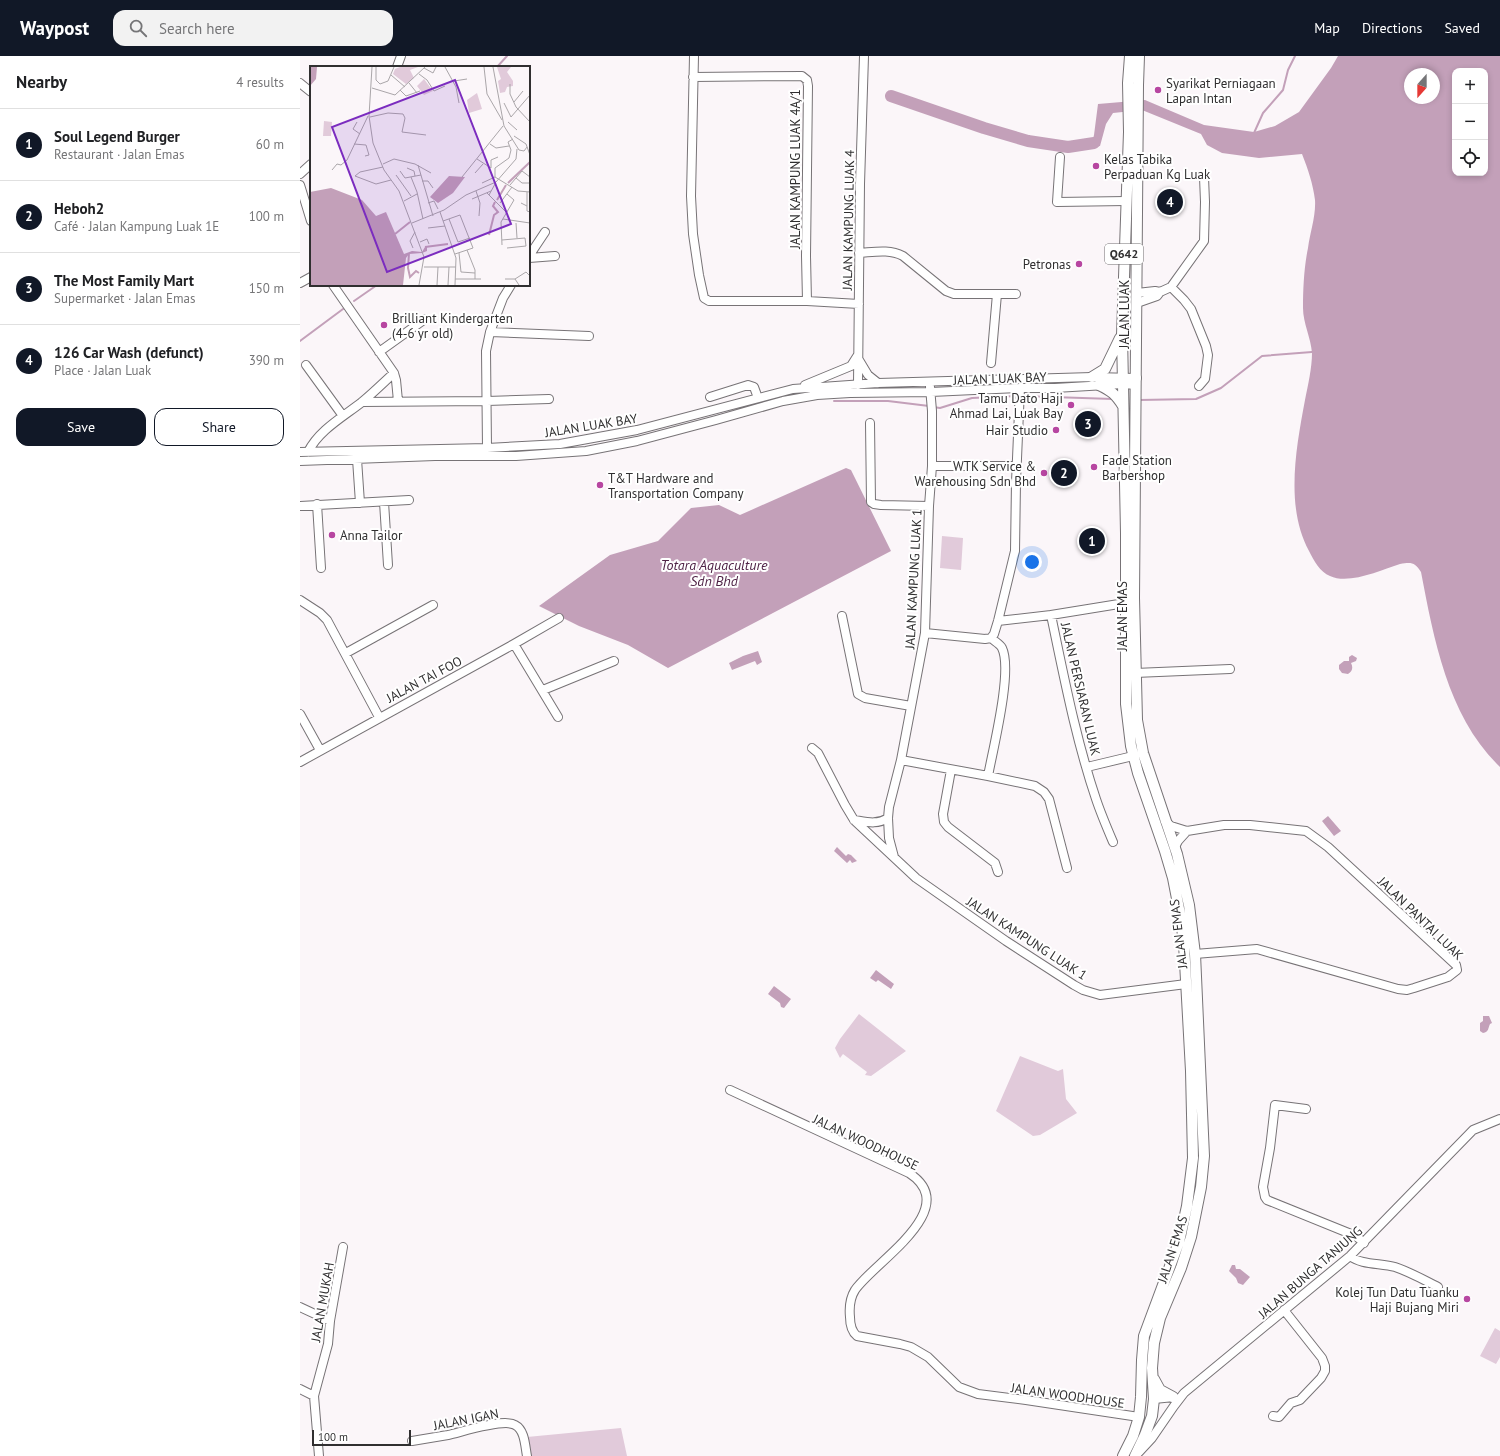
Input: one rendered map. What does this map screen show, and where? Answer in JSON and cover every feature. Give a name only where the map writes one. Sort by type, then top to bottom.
[{"type":"main road","name":"JALAN LUAK","points":[[1130,56],[1133,84],[1134,132],[1137,400]]},
{"type":"main road","name":"JALAN LUAK","points":[[1133,84],[1139,56]]},
{"type":"main road","name":"JALAN LUAK","points":[[1122,401],[1122,335],[1126,201],[1134,132]]},
{"type":"main road","points":[[1092,377],[1105,369],[1122,335]]},
{"type":"main road","points":[[1100,386],[1112,392],[1122,401]]},
{"type":"main road","name":"JALAN EMAS","points":[[1135,1456],[1146,1435],[1152,1416],[1154,1379],[1152,1356],[1157,1330],[1181,1268],[1191,1237],[1201,1187],[1204,1156],[1195,954],[1189,905],[1175,847],[1143,753],[1137,720],[1134,590],[1137,400]]},
{"type":"main road","name":"JALAN EMAS","points":[[1122,401],[1126,533],[1127,723],[1133,756],[1138,773],[1173,878],[1181,919],[1184,944],[1193,1128],[1193,1158],[1188,1206],[1179,1242],[1144,1336],[1142,1360],[1142,1397],[1139,1417],[1133,1436],[1123,1456]]},
{"type":"main road","points":[[1154,1379],[1160,1390],[1173,1397]]},
{"type":"main road","points":[[1139,1417],[1145,1404],[1154,1399]]},
{"type":"street","points":[[397,66],[401,56]]},
{"type":"street","points":[[694,56],[690,196],[693,234],[704,298],[709,301],[807,301],[859,304]]},
{"type":"street","name":"JALAN KAMPUNG LUAK 4","points":[[858,385],[859,253],[864,56]]},
{"type":"street","name":"JALAN KAMPUNG LUAK 4A/1","points":[[693,72],[802,76],[807,80],[807,301]]},
{"type":"street","points":[[300,83],[310,91]]},
{"type":"street","points":[[1060,157],[1057,202],[1126,201]]},
{"type":"street","points":[[300,174],[310,165]]},
{"type":"street","points":[[1137,298],[1155,291],[1160,292],[1171,287],[1204,241],[1204,177]]},
{"type":"street","points":[[300,185],[310,218]]},
{"type":"street","points":[[530,255],[545,232]]},
{"type":"street","points":[[859,253],[889,251],[897,253],[903,256],[946,292],[954,294],[1016,294]]},
{"type":"street","points":[[530,257],[555,256]]},
{"type":"street","points":[[300,283],[310,278]]},
{"type":"street","points":[[334,286],[394,373],[398,401]]},
{"type":"street","points":[[487,448],[486,351],[490,332],[503,298],[510,286]]},
{"type":"street","points":[[1171,287],[1184,300],[1190,309],[1206,346],[1208,355],[1205,379],[1199,386]]},
{"type":"street","points":[[991,362],[997,294]]},
{"type":"street","points":[[379,352],[425,319]]},
{"type":"street","points":[[490,332],[589,336]]},
{"type":"street","points":[[793,389],[847,368],[858,357],[868,376],[878,383]]},
{"type":"street","points":[[306,365],[343,416]]},
{"type":"street","points":[[304,452],[343,416],[362,402],[394,373]]},
{"type":"street","name":"JALAN LUAK BAY","points":[[304,452],[487,448],[560,444],[590,440],[637,430],[793,389],[878,383],[929,383],[1092,377],[1136,382]]},
{"type":"street","name":"JALAN LUAK BAY","points":[[300,461],[435,456],[523,455],[586,451],[644,439],[782,401],[817,395],[865,392],[931,396],[1020,388],[1100,386],[1123,380]]},
{"type":"street","name":"JALAN KAMPUNG LUAK 1","points":[[894,857],[889,838],[889,807],[901,760],[925,633],[928,506],[932,466],[932,411],[929,383]]},
{"type":"street","points":[[710,397],[748,385],[754,387],[758,398]]},
{"type":"street","points":[[850,393],[858,385],[865,392]]},
{"type":"street","points":[[991,638],[994,634],[998,621],[1015,551],[1020,388]]},
{"type":"street","points":[[362,402],[487,401],[549,398]]},
{"type":"street","points":[[870,422],[871,502],[881,505],[928,506]]},
{"type":"street","points":[[357,459],[360,503]]},
{"type":"street","points":[[932,466],[1017,466]]},
{"type":"street","points":[[300,506],[409,500]]},
{"type":"street","points":[[384,502],[388,565]]},
{"type":"street","points":[[317,504],[321,568]]},
{"type":"street","points":[[300,600],[320,613],[327,620],[379,717]]},
{"type":"street","points":[[998,621],[1051,615],[1126,603]]},
{"type":"street","points":[[346,653],[433,605]]},
{"type":"street","name":"JALAN PERSIARAN LUAK","points":[[1051,615],[1070,702],[1087,767],[1096,799],[1113,842]]},
{"type":"street","points":[[842,616],[858,694],[861,697],[872,700],[911,706]]},
{"type":"street","name":"JALAN TAI FOO","points":[[300,762],[559,618]]},
{"type":"street","points":[[925,633],[984,639],[991,638],[1002,647],[1006,659],[1006,681],[988,776]]},
{"type":"street","points":[[514,644],[558,717]]},
{"type":"street","points":[[543,690],[614,661]]},
{"type":"street","points":[[1135,673],[1230,669]]},
{"type":"street","points":[[300,714],[320,750]]},
{"type":"street","name":"JALAN KAMPUNG LUAK 1","points":[[812,748],[818,753],[854,820],[916,878],[1006,941],[1083,990],[1100,995],[1186,984]]},
{"type":"street","name":"JALAN PERSIARAN LUAK","points":[[1087,767],[1133,756]]},
{"type":"street","points":[[901,760],[1035,786],[1044,792],[1049,799],[1067,868]]},
{"type":"street","points":[[951,770],[943,814],[944,822],[948,827],[995,863],[998,872]]},
{"type":"street","points":[[854,820],[874,823],[881,822],[888,818]]},
{"type":"street","points":[[1165,821],[1171,826],[1186,831],[1175,847]]},
{"type":"street","name":"JALAN PANTAI LUAK","points":[[1186,831],[1224,825],[1250,825],[1306,831],[1328,847],[1348,865],[1456,965],[1458,970],[1448,977],[1407,990],[1398,989],[1257,949],[1195,954]]},
{"type":"street","name":"JALAN WOODHOUSE","points":[[730,1090],[909,1173],[918,1179],[925,1188],[927,1200],[925,1211],[916,1227],[902,1244],[863,1281],[851,1297],[849,1309],[850,1322],[853,1332],[857,1336],[900,1344],[916,1349],[928,1357],[959,1387],[978,1394],[1139,1417]]},
{"type":"street","points":[[1306,1109],[1275,1102],[1270,1148],[1263,1187],[1265,1197],[1267,1200],[1356,1236],[1364,1243]]},
{"type":"street","name":"JALAN BUNGA TANJUNG","points":[[1184,1393],[1350,1256],[1473,1130],[1500,1119]]},
{"type":"street","name":"JALAN MUKAH","points":[[317,1455],[314,1396],[328,1344],[330,1321],[343,1247]]},
{"type":"street","points":[[1350,1256],[1355,1260],[1383,1264],[1401,1269],[1438,1286]]},
{"type":"street","points":[[300,1307],[330,1321]]},
{"type":"street","points":[[1273,1416],[1279,1417],[1291,1403],[1300,1400],[1321,1378],[1325,1371],[1322,1358],[1284,1310]]},
{"type":"street","points":[[300,1389],[314,1396]]},
{"type":"street","points":[[1154,1399],[1173,1397],[1184,1393]]},
{"type":"street","points":[[1135,1456],[1152,1438],[1184,1393]]},
{"type":"street","name":"JALAN IGAN","points":[[412,1442],[498,1423],[511,1423],[519,1428],[523,1436],[527,1456]]},
{"type":"shaded area","points":[[942,536],[963,538],[961,570],[940,568]]},
{"type":"shaded area","points":[[859,1014],[906,1051],[871,1076],[865,1075],[867,1072],[843,1054],[840,1058],[835,1048]]},
{"type":"shaded area","points":[[1020,1056],[1058,1071],[1063,1069],[1066,1099],[1077,1113],[1040,1135],[1033,1136],[996,1111]]},
{"type":"shaded area","points":[[1495,1328],[1500,1331],[1500,1357],[1496,1364],[1480,1356]]},
{"type":"shaded area","points":[[621,1428],[627,1456],[530,1456],[527,1437]]},
{"type":"water","points":[[1338,56],[1500,56],[1500,767],[1482,747],[1468,725],[1456,701],[1438,650],[1421,572],[1417,566],[1410,563],[1404,563],[1355,578],[1346,579],[1330,576],[1323,572],[1313,559],[1302,534],[1297,516],[1295,477],[1298,438],[1312,359],[1311,347],[1303,314],[1303,301],[1304,278],[1314,218],[1315,200],[1312,182],[1302,154],[1259,158],[1222,153],[1207,145],[1201,134],[1142,110],[1113,113],[1106,124],[1100,146],[1079,150],[1076,142],[1084,142],[1093,139],[1098,104],[1145,100],[1204,125],[1254,132],[1275,126],[1299,112]]},
{"type":"water","name":"Totara Aquaculture Sdn Bhd","points":[[846,468],[851,470],[891,551],[668,668],[628,645],[579,626],[539,606],[610,555],[658,541],[691,508],[719,505],[740,515]]},
{"type":"water","points":[[758,651],[762,662],[757,665],[755,661],[732,670],[729,663]]},
{"type":"water","points":[[1352,655],[1357,658],[1356,661],[1351,663],[1352,670],[1348,674],[1342,673],[1339,669],[1339,665],[1344,661],[1349,661],[1349,657]]},
{"type":"water","points":[[1328,816],[1341,831],[1334,836],[1322,821]]},
{"type":"water","points":[[837,847],[846,856],[848,854],[851,855],[857,861],[852,863],[850,860],[847,863],[834,851]]},
{"type":"water","points":[[876,970],[894,984],[891,989],[878,980],[876,982],[870,978]]},
{"type":"water","points":[[774,986],[791,999],[784,1008],[781,1007],[780,1003],[768,994]]},
{"type":"water","points":[[1483,1016],[1489,1016],[1492,1023],[1487,1031],[1483,1033],[1480,1031],[1480,1023],[1483,1021]]},
{"type":"water","points":[[1232,1265],[1235,1265],[1236,1269],[1240,1269],[1250,1277],[1243,1285],[1238,1283],[1236,1278],[1229,1271]]},
{"type":"waterway","points":[[498,66],[507,56]]},
{"type":"waterway","points":[[1254,133],[1263,113],[1283,90],[1288,70],[1295,56]]},
{"type":"waterway","points":[[891,96],[984,128],[1028,141],[1068,147],[1094,143]]},
{"type":"waterway","points":[[354,301],[376,286]]},
{"type":"waterway","points":[[300,341],[343,309]]},
{"type":"waterway","points":[[1139,400],[1196,399],[1221,388],[1262,356],[1312,352]]},
{"type":"waterway","points":[[933,407],[940,408],[972,398],[1017,396]]},
{"type":"waterway","points":[[1021,396],[1113,399]]},
{"type":"waterway","points":[[834,401],[888,401],[929,406]]},
{"type":"place","name":"Syarikat Perniagaan Lapan Intan","points":[[1158,90]]},
{"type":"place","name":"Kelas Tabika Perpaduan Kg Luak","points":[[1096,166]]},
{"type":"place","name":"126 Car Wash (defunct)","points":[[1170,202]]},
{"type":"place","name":"Petronas","points":[[1079,264]]},
{"type":"place","name":"Brilliant Kindergarten (4-6 yr old)","points":[[384,325]]},
{"type":"place","name":"Tamu Dato Haji Ahmad Lai, Luak Bay","points":[[1071,405]]},
{"type":"place","name":"The Most Family Mart","points":[[1088,424]]},
{"type":"place","name":"Hair Studio","points":[[1056,430]]},
{"type":"place","name":"Fade Station Barbershop","points":[[1094,467]]},
{"type":"place","name":"WTK Service & Warehousing Sdn Bhd","points":[[1044,473]]},
{"type":"place","name":"Heboh2","points":[[1064,473]]},
{"type":"place","name":"T&T Hardware and Transportation Company","points":[[600,485]]},
{"type":"place","name":"Anna Tailor","points":[[332,535]]},
{"type":"place","name":"Soul Legend Burger","points":[[1092,541]]},
{"type":"place","name":"Kolej Tun Datu Tuanku Haji Bujang Miri","points":[[1467,1299]]}]
